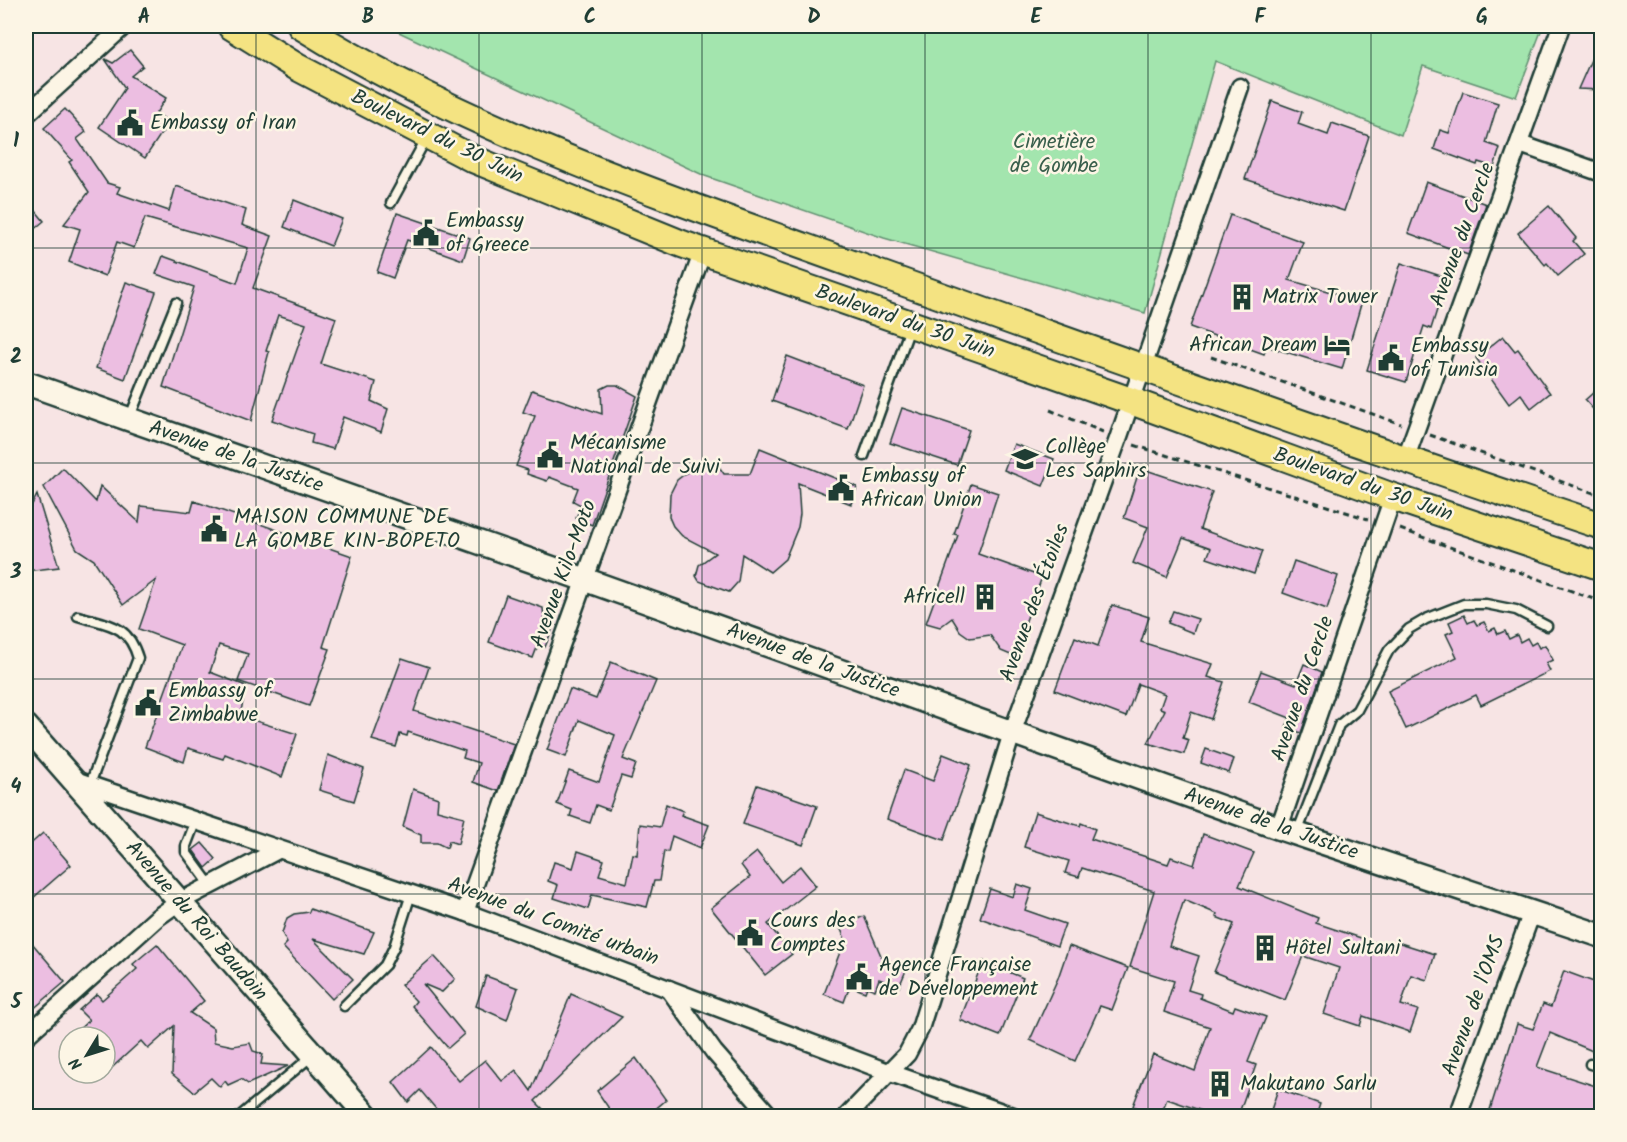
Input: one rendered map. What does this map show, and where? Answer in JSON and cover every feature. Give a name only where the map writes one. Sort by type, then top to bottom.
[{"type":"main road","name":"Boulevard du 30 Juin","points":[[231,26],[297,67],[473,159],[703,251],[1131,401],[1393,498],[1602,566]]},
{"type":"main road","name":"Boulevard du 30 Juin","points":[[301,26],[333,46],[452,108],[575,164],[1142,369],[1602,527]]},
{"type":"main road","name":"Avenue de la Justice","points":[[26,383],[1288,831],[1602,936]]},
{"type":"main road","name":"Avenue du Roi Baudoin","points":[[26,726],[82,782],[179,902],[367,1116]]},
{"type":"street","points":[[26,115],[124,26]]},
{"type":"street","name":"Avenue du Cercle","points":[[1405,460],[1561,26]]},
{"type":"street","name":"Avenue des Étoiles","points":[[847,1116],[907,1054],[920,1029],[1012,733],[1118,439],[1240,87]]},
{"type":"street","points":[[1520,144],[1602,173]]},
{"type":"street","name":"Avenue Kilo-Moto","points":[[465,912],[703,251]]},
{"type":"street","name":"Avenue du Cercle","points":[[1288,831],[1393,498]]},
{"type":"street","name":"Avenue du Comité urbain","points":[[82,782],[465,912],[888,1072],[1013,1116]]},
{"type":"street","points":[[26,1036],[158,917],[179,902],[278,850]]},
{"type":"street","name":"Avenue de l'OMS","points":[[1458,1116],[1532,912]]},
{"type":"street","points":[[669,989],[714,1052],[770,1116]]},
{"type":"lane","points":[[391,203],[428,135]]},
{"type":"lane","points":[[129,420],[176,303]]},
{"type":"lane","points":[[864,456],[912,324]]},
{"type":"lane","points":[[1288,831],[1339,725],[1357,710],[1389,650],[1409,629],[1426,619],[1464,604],[1486,604],[1516,610],[1547,626]]},
{"type":"lane","points":[[78,616],[122,629],[134,643],[138,658],[82,782]]},
{"type":"lane","points":[[196,820],[186,852],[211,886]]},
{"type":"lane","points":[[344,1006],[385,964],[394,947],[411,894]]},
{"type":"lane","points":[[240,1116],[313,1055]]},
{"type":"lane","points":[[1590,1064],[1602,1067]]},
{"type":"path","points":[[1211,357],[1404,425]]},
{"type":"path","points":[[1050,410],[1118,439],[1384,524],[1602,602]]},
{"type":"path","points":[[1428,435],[1602,496]]},
{"type":"green space","name":"Cimetière de Gombe","points":[[386,26],[1543,26],[1516,97],[1423,66],[1401,135],[1215,61],[1145,313],[884,238],[705,176]]},
{"type":"building","points":[[1602,35],[1602,90],[1578,89]]},
{"type":"building","points":[[130,50],[143,66],[131,76],[166,98],[156,113],[169,122],[145,158],[99,127],[125,88],[105,59],[113,63]]},
{"type":"building","points":[[1463,92],[1498,103],[1486,143],[1500,148],[1494,167],[1478,162],[1477,165],[1434,149],[1440,130],[1449,133]]},
{"type":"building","points":[[1272,101],[1302,112],[1298,124],[1328,135],[1332,123],[1369,136],[1344,211],[1245,179]]},
{"type":"building","points":[[65,109],[86,132],[77,139],[107,183],[120,187],[117,193],[169,211],[176,186],[246,210],[242,225],[272,236],[253,288],[336,318],[321,364],[376,382],[371,401],[388,409],[381,432],[343,417],[333,449],[311,443],[313,434],[272,420],[306,324],[278,315],[266,351],[269,352],[251,421],[163,387],[194,287],[156,274],[163,256],[237,283],[248,248],[145,218],[134,248],[117,242],[105,276],[69,262],[80,229],[64,224],[89,192],[69,162],[72,160],[44,128]]},
{"type":"building","points":[[1426,182],[1486,204],[1468,255],[1408,233]]},
{"type":"building","points":[[26,199],[44,221],[26,236]]},
{"type":"building","points":[[294,200],[342,219],[331,246],[284,227]]},
{"type":"building","points":[[1549,206],[1576,238],[1573,241],[1584,254],[1558,276],[1547,263],[1545,265],[1518,233]]},
{"type":"building","points":[[397,213],[470,238],[463,260],[407,240],[393,278],[377,272]]},
{"type":"building","name":"Matrix Tower","points":[[1230,215],[1303,242],[1289,280],[1362,301],[1342,369],[1266,346],[1264,354],[1190,327]]},
{"type":"building","points":[[1401,263],[1447,278],[1431,329],[1424,326],[1406,382],[1367,370]]},
{"type":"building","points":[[126,282],[156,292],[125,379],[96,368]]},
{"type":"building","points":[[1503,336],[1515,351],[1518,349],[1550,393],[1531,408],[1521,394],[1509,404],[1476,358]]},
{"type":"building","points":[[787,356],[863,385],[848,429],[772,401]]},
{"type":"building","points":[[609,385],[617,385],[637,396],[592,525],[576,518],[581,505],[573,501],[578,488],[549,477],[547,481],[527,474],[528,470],[516,466],[535,416],[523,412],[532,390],[602,414],[601,389]]},
{"type":"building","points":[[1602,385],[1602,419],[1585,400]]},
{"type":"building","points":[[902,408],[969,430],[957,465],[890,443]]},
{"type":"building","points":[[1014,444],[1054,459],[1043,486],[1004,470]]},
{"type":"building","points":[[760,448],[857,487],[851,504],[798,483],[800,514],[798,527],[785,559],[770,572],[742,554],[738,582],[729,592],[699,581],[696,576],[699,565],[715,553],[682,536],[673,526],[669,517],[670,494],[677,480],[694,467],[716,462],[724,474],[750,474]]},
{"type":"building","points":[[63,468],[96,502],[100,486],[139,522],[141,506],[191,512],[194,501],[352,556],[323,647],[330,649],[309,706],[238,681],[248,654],[219,645],[210,672],[246,686],[240,716],[297,734],[282,777],[225,754],[223,759],[188,748],[184,762],[145,747],[182,645],[139,629],[156,580],[123,605],[94,560],[77,549],[44,487]]},
{"type":"building","points":[[1140,468],[1212,492],[1200,529],[1262,551],[1254,574],[1207,558],[1211,548],[1183,538],[1167,577],[1133,563],[1148,527],[1124,518]]},
{"type":"building","name":"Africell","points":[[971,484],[998,493],[978,554],[1042,577],[1013,656],[1001,651],[990,635],[970,638],[960,631],[952,618],[940,627],[926,623],[958,535],[954,534]]},
{"type":"building","points":[[37,495],[59,567],[26,571],[26,516]]},
{"type":"building","points":[[1294,561],[1338,576],[1327,609],[1283,593]]},
{"type":"building","points":[[506,595],[543,608],[544,618],[551,621],[552,630],[545,647],[538,645],[533,658],[489,642]]},
{"type":"building","points":[[1112,605],[1149,617],[1141,642],[1213,664],[1208,677],[1224,682],[1211,719],[1191,712],[1183,738],[1189,740],[1184,754],[1148,743],[1165,710],[1160,708],[1165,694],[1138,684],[1126,717],[1055,690],[1075,637],[1098,646]]},
{"type":"building","points":[[1173,611],[1198,619],[1193,633],[1168,623]]},
{"type":"building","points":[[1464,615],[1468,623],[1474,620],[1477,625],[1484,622],[1489,631],[1495,628],[1498,634],[1505,631],[1509,639],[1517,635],[1520,642],[1527,638],[1531,645],[1536,642],[1539,648],[1545,645],[1553,660],[1546,663],[1550,671],[1481,705],[1476,695],[1406,729],[1388,691],[1457,657],[1446,634],[1453,631],[1449,622]]},
{"type":"building","points":[[402,658],[429,667],[414,711],[514,744],[498,791],[473,782],[479,763],[463,758],[465,751],[408,732],[407,736],[400,734],[396,747],[372,740]]},
{"type":"building","points":[[611,662],[656,681],[623,759],[636,764],[631,779],[621,776],[609,810],[596,805],[590,823],[570,816],[572,810],[557,804],[569,771],[599,782],[615,735],[579,720],[566,757],[547,750],[570,689],[596,699]]},
{"type":"building","points":[[1304,664],[1322,672],[1301,733],[1286,727],[1290,718],[1249,702],[1261,671],[1296,684]]},
{"type":"building","points":[[1206,749],[1234,759],[1229,773],[1201,763]]},
{"type":"building","points":[[943,754],[971,765],[944,840],[887,819],[904,770],[933,781]]},
{"type":"building","points":[[328,755],[364,769],[354,801],[319,790]]},
{"type":"building","points":[[757,785],[817,806],[803,845],[743,824]]},
{"type":"building","points":[[413,789],[438,798],[437,810],[464,817],[458,844],[449,841],[447,848],[437,843],[421,843],[421,835],[403,827]]},
{"type":"building","points":[[666,804],[683,811],[681,815],[709,825],[700,848],[672,836],[668,852],[664,851],[659,881],[654,881],[647,907],[592,895],[588,909],[554,898],[558,885],[548,881],[554,862],[573,868],[578,851],[604,860],[599,875],[627,883],[633,854],[637,855],[640,824],[660,827]]},
{"type":"building","points":[[1035,812],[1080,826],[1081,823],[1095,829],[1091,839],[1168,864],[1171,857],[1194,865],[1203,834],[1254,853],[1239,886],[1318,918],[1316,923],[1394,949],[1397,942],[1435,954],[1427,980],[1411,975],[1401,1005],[1418,1010],[1410,1032],[1363,1016],[1360,1026],[1324,1014],[1339,968],[1303,956],[1285,1000],[1214,972],[1234,924],[1184,900],[1169,946],[1199,956],[1188,990],[1201,994],[1200,998],[1233,1011],[1235,1006],[1266,1017],[1248,1062],[1256,1065],[1238,1116],[1217,1116],[1167,1099],[1160,1116],[1133,1106],[1153,1054],[1195,1071],[1210,1027],[1164,1012],[1174,981],[1130,967],[1154,891],[1082,868],[1079,877],[1065,873],[1069,861],[1024,847]]},
{"type":"building","points":[[43,833],[71,865],[26,904],[26,848]]},
{"type":"building","points":[[202,843],[216,859],[206,868],[193,850]]},
{"type":"building","points":[[757,852],[781,882],[800,866],[816,886],[768,924],[792,954],[765,975],[711,908],[750,877],[741,865]]},
{"type":"building","points":[[1017,884],[1032,889],[1025,910],[1065,924],[1057,946],[980,918],[990,889],[1013,897]]},
{"type":"building","points":[[310,909],[374,932],[364,954],[313,939],[353,979],[332,999],[283,947],[287,943],[282,933],[287,918],[294,914],[309,912]]},
{"type":"building","points":[[864,916],[882,958],[907,968],[899,987],[879,979],[875,990],[867,987],[865,992],[850,986],[844,1002],[824,994],[845,939],[840,927]]},
{"type":"building","points":[[26,936],[65,982],[31,1011],[26,1004]]},
{"type":"building","points":[[157,944],[204,1001],[190,1013],[213,1028],[214,1042],[233,1046],[250,1043],[253,1051],[263,1054],[261,1064],[288,1066],[248,1084],[241,1079],[228,1085],[225,1081],[220,1087],[211,1078],[194,1092],[172,1074],[174,1026],[148,1049],[141,1041],[117,1063],[117,1025],[84,1025],[89,1020],[79,1010],[97,994],[102,1000],[137,969],[133,964]]},
{"type":"building","points":[[1069,946],[1128,968],[1112,1010],[1100,1006],[1075,1061],[1030,1040],[1058,978]]},
{"type":"building","points":[[434,956],[455,979],[442,992],[423,984],[464,1034],[448,1048],[412,1006],[416,1001],[401,985]]},
{"type":"building","points":[[983,961],[1023,978],[1000,1036],[960,1020]]},
{"type":"building","points":[[1564,971],[1602,985],[1602,1055],[1550,1033],[1537,1067],[1602,1088],[1602,1116],[1488,1116],[1517,1024],[1533,1029],[1543,1004],[1551,1007]]},
{"type":"building","points":[[486,976],[518,988],[507,1020],[476,1006]]},
{"type":"building","points":[[571,994],[622,1017],[535,1101],[550,1116],[442,1116],[420,1090],[408,1102],[393,1082],[431,1047],[459,1081],[485,1060],[502,1081],[516,1070],[531,1091]]},
{"type":"building","points":[[636,1058],[666,1100],[647,1116],[614,1116],[597,1091]]},
{"type":"building","points":[[1278,1089],[1320,1104],[1316,1116],[1269,1116]]},
{"type":"place","name":"Embassy of Iran","points":[[130,123]]},
{"type":"place","name":"Embassy of Greece","points":[[426,233]]},
{"type":"place","name":"Matrix Tower","points":[[1242,297]]},
{"type":"place","name":"African Dream","points":[[1337,345]]},
{"type":"place","name":"Embassy of Tunisia","points":[[1391,358]]},
{"type":"place","name":"Mécanisme National de Suivi","points":[[550,455]]},
{"type":"place","name":"Collège Les Saphirs","points":[[1025,459]]},
{"type":"place","name":"Embassy of African Union","points":[[841,488]]},
{"type":"place","name":"MAISON COMMUNE DE LA GOMBE KIN-BOPETO","points":[[214,529]]},
{"type":"place","name":"Africell","points":[[985,597]]},
{"type":"place","name":"Embassy of Zimbabwe","points":[[148,703]]},
{"type":"place","name":"Cours des Comptes","points":[[750,933]]},
{"type":"place","name":"Hôtel Sultani","points":[[1265,948]]},
{"type":"place","name":"Agence Française de Développement","points":[[859,977]]},
{"type":"place","name":"Makutano Sarlu","points":[[1220,1084]]}]
